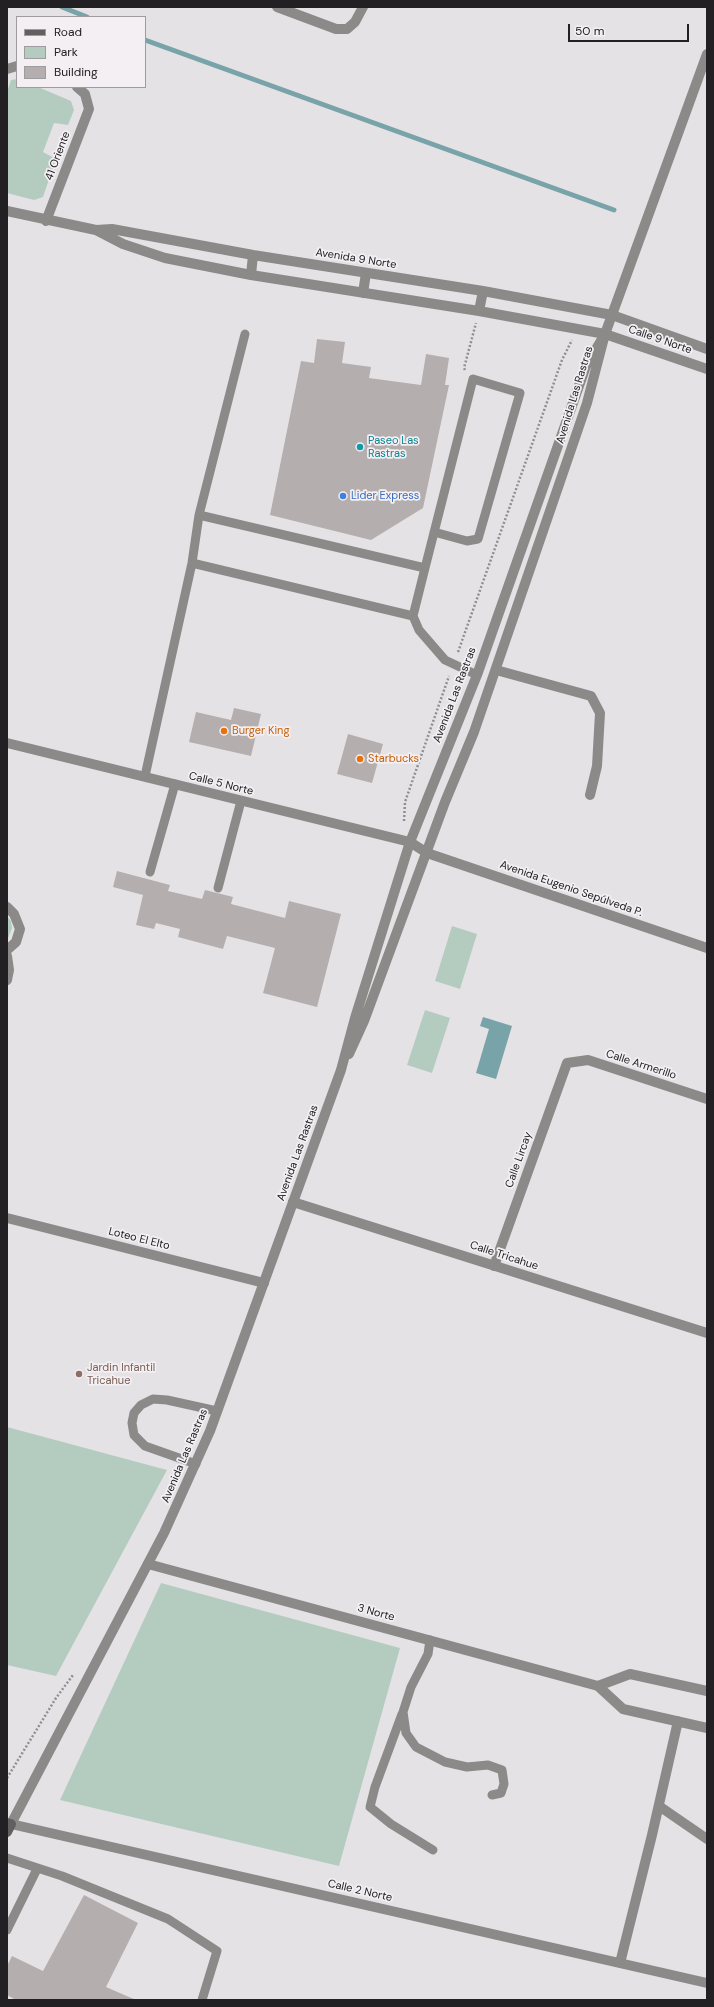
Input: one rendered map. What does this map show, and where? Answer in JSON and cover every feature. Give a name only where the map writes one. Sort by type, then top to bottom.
[{"type":"street","points":[[277,7],[336,29],[347,29],[355,22],[363,7]]},
{"type":"street","name":"Avenida Las Rastras","points":[[341,1070],[364,1021],[496,670],[587,403],[605,334],[707,54]]},
{"type":"street","name":"41 Oriente","points":[[46,221],[89,109],[88,99],[78,88]]},
{"type":"street","name":"Avenida 9 Norte","points":[[7,211],[46,221],[96,230],[112,230],[253,255],[483,291],[612,315]]},
{"type":"street","name":"Avenida 9 Norte","points":[[96,230],[123,244],[151,254],[202,267],[479,311],[605,334]]},
{"type":"street","points":[[251,275],[253,255]]},
{"type":"street","points":[[363,293],[366,273]]},
{"type":"street","points":[[479,311],[483,291]]},
{"type":"street","name":"Calle 9 Norte","points":[[612,315],[707,349]]},
{"type":"street","name":"Avenida Las Rastras","points":[[8,1826],[148,1564],[196,1464],[217,1411],[341,1070],[355,1018],[410,842],[477,675],[579,383],[586,366],[605,334]]},
{"type":"street","name":"Calle 9 Norte","points":[[605,334],[707,369]]},
{"type":"street","points":[[496,670],[591,696],[600,713],[597,766],[590,794]]},
{"type":"street","name":"Calle 5 Norte","points":[[7,743],[410,842],[428,853]]},
{"type":"street","name":"Avenida Eugenio Sepúlveda P.","points":[[428,853],[707,948]]},
{"type":"street","points":[[7,907],[14,914],[20,928],[16,942],[7,950]]},
{"type":"street","points":[[7,956],[9,970],[7,980]]},
{"type":"street","name":"Calle Armerillo","points":[[567,1063],[588,1060],[707,1099]]},
{"type":"street","name":"Calle Lircay","points":[[494,1266],[567,1063]]},
{"type":"street","name":"Calle Tricahue","points":[[293,1202],[707,1333]]},
{"type":"street","name":"Loteo El Elto","points":[[7,1218],[264,1283]]},
{"type":"street","name":"3 Norte","points":[[148,1564],[598,1686],[623,1709],[707,1728]]},
{"type":"street","points":[[598,1686],[630,1674],[707,1691]]},
{"type":"street","points":[[620,1963],[659,1806],[678,1721]]},
{"type":"street","points":[[659,1806],[707,1839]]},
{"type":"street","name":"Calle 2 Norte","points":[[8,1826],[707,1982]]},
{"type":"lane","points":[[145,776],[192,563],[199,515],[245,334]]},
{"type":"lane","points":[[434,532],[467,541],[478,539],[520,393],[473,379],[434,532],[413,616],[419,630],[445,660],[477,675]]},
{"type":"lane","points":[[199,515],[425,568]]},
{"type":"lane","points":[[192,563],[413,616]]},
{"type":"lane","points":[[150,872],[175,784]]},
{"type":"lane","points":[[218,888],[241,801]]},
{"type":"lane","points":[[196,1464],[145,1446],[134,1435],[132,1424],[134,1413],[141,1404],[153,1399],[168,1400],[217,1411]]},
{"type":"lane","points":[[430,1640],[428,1654],[411,1686],[375,1787],[370,1807],[391,1824],[433,1850]]},
{"type":"lane","points":[[403,1712],[406,1733],[416,1747],[445,1762],[467,1767],[488,1765],[502,1770],[504,1784],[501,1793],[492,1795]]},
{"type":"lane","points":[[7,1858],[62,1876],[168,1919],[216,1950],[202,2000]]},
{"type":"lane","points":[[7,1930],[37,1869]]},
{"type":"path","points":[[473,379],[464,368],[479,311]]},
{"type":"path","points":[[410,842],[404,824],[404,802],[562,360],[574,336],[581,329]]},
{"type":"path","points":[[7,1778],[56,1698],[75,1673]]},
{"type":"green space","points":[[16,79],[16,88],[40,88],[71,101],[74,110],[68,125],[54,123],[43,152],[56,159],[43,197],[34,200],[7,193],[7,92],[11,80]]},
{"type":"green space","points":[[7,916],[11,921],[12,928],[7,941]]},
{"type":"green space","points":[[452,926],[477,934],[460,989],[435,981]]},
{"type":"green space","points":[[425,1010],[450,1018],[432,1073],[407,1065]]},
{"type":"green space","points":[[7,1427],[167,1470],[56,1676],[7,1665]]},
{"type":"green space","points":[[161,1583],[400,1648],[339,1866],[60,1800]]},
{"type":"water","points":[[483,1017],[512,1026],[496,1079],[476,1073],[489,1029],[480,1026]]},
{"type":"building","name":"Paseo Las Rastras","points":[[317,339],[345,342],[342,363],[371,367],[369,378],[421,385],[426,354],[449,358],[445,385],[449,385],[423,508],[371,540],[270,515],[301,361],[314,363]]},
{"type":"building","name":"Burger King","points":[[234,708],[261,714],[251,756],[189,742],[196,712],[231,720]]},
{"type":"building","name":"Starbucks","points":[[348,734],[383,744],[372,783],[337,774]]},
{"type":"building","points":[[117,871],[170,885],[168,891],[202,899],[205,890],[233,897],[231,904],[285,918],[289,901],[341,914],[317,1007],[263,993],[275,948],[227,936],[223,949],[178,937],[180,929],[156,923],[154,929],[136,925],[143,895],[113,887]]},
{"type":"building","points":[[84,1895],[138,1923],[106,1987],[136,2000],[16,2000],[7,1995],[7,1966],[12,1956],[43,1971]]},
{"type":"waterway","points":[[62,7],[84,16]]},
{"type":"waterway","points":[[146,40],[614,210]]},
{"type":"place","name":"Paseo Las Rastras","points":[[360,447]]},
{"type":"place","name":"Lider Express","points":[[343,496]]},
{"type":"place","name":"Burger King","points":[[224,731]]},
{"type":"place","name":"Starbucks","points":[[360,759]]},
{"type":"place","name":"Jardin Infantil Tricahue","points":[[79,1374]]}]
